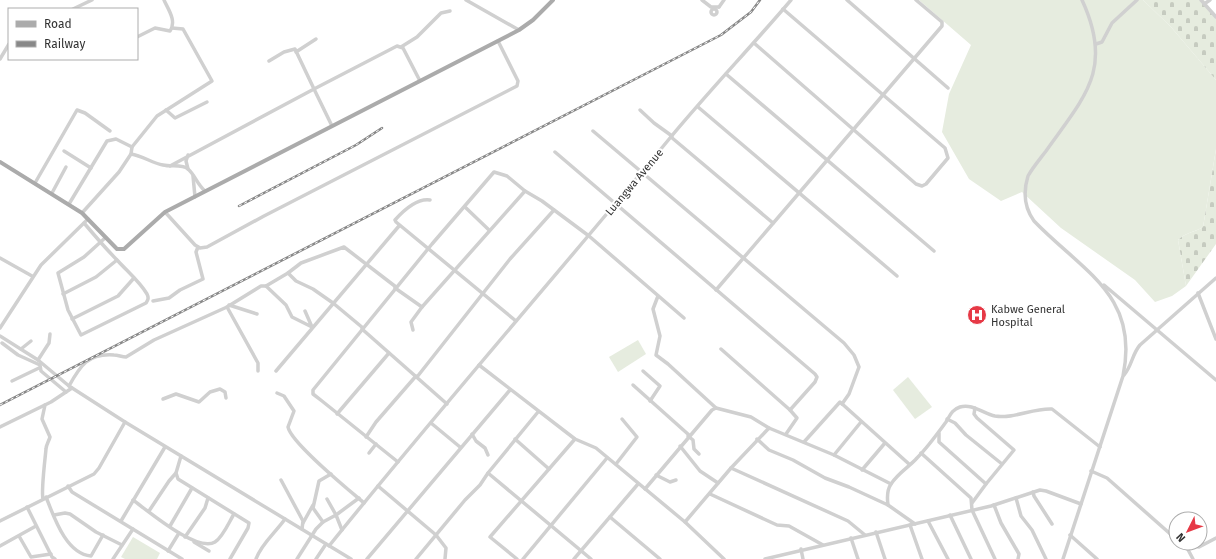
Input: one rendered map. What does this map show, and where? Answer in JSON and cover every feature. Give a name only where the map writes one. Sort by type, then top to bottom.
[{"type":"main road","points":[[0,162],[70,204],[82,213],[105,238],[117,248],[124,249],[165,212],[519,30],[534,20],[553,0]]},
{"type":"street","points":[[75,8],[92,0]]},
{"type":"street","points":[[164,0],[173,20],[172,28]]},
{"type":"street","points":[[466,0],[519,30]]},
{"type":"street","points":[[702,0],[715,9],[724,0]]},
{"type":"street","name":"Luangwa Avenue","points":[[316,559],[342,530],[516,321],[616,205],[671,137],[754,44],[790,0]]},
{"type":"street","points":[[847,0],[948,88]]},
{"type":"street","points":[[716,290],[915,59],[943,24],[916,0]]},
{"type":"street","points":[[1082,0],[1091,20],[1096,44],[1094,72],[1086,93],[1031,170],[1026,184],[1025,198],[1028,211],[1034,221],[1099,282],[1157,329],[1216,380]]},
{"type":"street","points":[[1096,44],[1102,42],[1112,23],[1137,0]]},
{"type":"street","points":[[1201,0],[1216,17]]},
{"type":"street","points":[[1204,4],[1210,0]]},
{"type":"street","points":[[754,44],[855,129],[919,186],[926,184],[948,158],[945,148],[783,9]]},
{"type":"street","points":[[170,166],[188,155],[314,89],[397,46],[401,46],[417,36],[441,13],[450,11]]},
{"type":"street","points":[[82,213],[119,172],[131,154],[132,147],[157,116],[212,81],[183,29],[172,28],[170,31],[155,28],[138,36]]},
{"type":"street","points":[[296,52],[316,39]]},
{"type":"street","points":[[165,212],[198,247],[207,247],[276,209],[517,86],[518,81],[498,41]]},
{"type":"street","points":[[0,58],[8,46]]},
{"type":"street","points":[[401,46],[420,80]]},
{"type":"street","points":[[269,61],[284,52],[295,49],[332,126]]},
{"type":"street","points":[[726,74],[934,251]]},
{"type":"street","points":[[166,110],[175,118],[207,102]]},
{"type":"street","points":[[698,107],[897,276]]},
{"type":"street","points":[[35,183],[77,110],[85,113],[110,131]]},
{"type":"street","points":[[640,110],[773,223]]},
{"type":"street","points":[[593,131],[844,343],[854,355],[859,367],[849,394],[842,404]]},
{"type":"street","points":[[70,204],[107,141],[116,139],[132,147]]},
{"type":"street","points":[[64,151],[91,168]]},
{"type":"street","points":[[555,152],[815,374],[817,377],[815,382],[790,410]]},
{"type":"street","points":[[131,154],[141,156],[163,166],[184,167],[188,169]]},
{"type":"street","points":[[188,155],[186,161],[188,169],[197,184],[205,191]]},
{"type":"street","points":[[52,193],[66,167]]},
{"type":"street","points":[[398,462],[313,394],[313,390],[428,249],[494,172],[507,176],[525,191],[589,236],[684,318]]},
{"type":"street","points":[[193,176],[195,197]]},
{"type":"street","points":[[413,330],[411,322],[422,307],[453,270],[525,191]]},
{"type":"street","points":[[430,200],[424,200],[407,208],[395,221],[399,226],[516,321]]},
{"type":"street","points":[[465,207],[489,230]]},
{"type":"street","points":[[366,437],[376,422],[416,377],[510,259],[554,210]]},
{"type":"street","points":[[0,328],[32,276],[51,255],[88,220]]},
{"type":"street","points":[[84,223],[100,241],[117,260],[134,278],[148,296],[146,303],[82,336],[72,319],[63,294],[58,273],[84,257],[100,241],[105,238]]},
{"type":"street","points":[[276,371],[399,226]]},
{"type":"street","points":[[152,302],[169,298],[180,290],[203,279],[196,252],[198,247]]},
{"type":"street","points":[[0,427],[45,405],[66,392],[71,387],[83,364],[97,357],[115,355],[126,357],[154,340],[228,306],[261,286],[266,286],[301,263],[344,247],[422,307]]},
{"type":"street","points":[[0,258],[32,276]]},
{"type":"street","points":[[63,294],[96,277],[117,260]]},
{"type":"street","points":[[288,272],[296,281],[313,289],[333,303],[447,404]]},
{"type":"street","points":[[72,319],[118,296],[134,278]]},
{"type":"street","points":[[1123,376],[1130,366],[1134,353],[1157,329],[1216,278]]},
{"type":"street","points":[[1063,559],[1123,376],[1127,355],[1125,331],[1120,312],[1099,282]]},
{"type":"street","points":[[266,286],[286,305],[292,317],[312,327]]},
{"type":"street","points":[[1198,293],[1216,339]]},
{"type":"street","points":[[658,296],[653,309],[660,336],[660,341],[656,348],[656,356],[668,364],[716,408],[751,417],[769,428],[834,455],[891,484]]},
{"type":"street","points":[[228,306],[257,314]]},
{"type":"street","points":[[228,306],[258,362],[258,372]]},
{"type":"street","points":[[305,311],[312,327]]},
{"type":"street","points":[[38,360],[49,343],[50,334]]},
{"type":"street","points":[[0,336],[38,360],[71,387],[125,422],[351,559]]},
{"type":"street","points":[[21,349],[31,341]]},
{"type":"street","points":[[2,343],[18,355],[40,365],[39,368],[66,392]]},
{"type":"street","points":[[721,349],[790,410],[797,418],[786,434]]},
{"type":"street","points":[[337,414],[389,352]]},
{"type":"street","points":[[1127,355],[1134,353]]},
{"type":"street","points":[[479,365],[538,412],[575,439],[596,448],[685,522],[724,559]]},
{"type":"street","points":[[12,381],[39,368]]},
{"type":"street","points":[[643,372],[660,386],[650,401]]},
{"type":"street","points":[[163,399],[176,394],[199,402],[205,399],[210,392],[224,386]]},
{"type":"street","points":[[633,386],[689,435],[693,440],[694,449],[699,454]]},
{"type":"street","points":[[220,389],[225,392],[226,398]]},
{"type":"street","points":[[367,559],[460,447],[510,390]]},
{"type":"street","points":[[277,393],[284,396],[294,411],[288,427],[289,431],[307,454],[364,502]]},
{"type":"street","points":[[804,442],[840,402],[910,464]]},
{"type":"street","points":[[45,405],[42,419],[50,437],[46,448],[46,465],[41,492],[67,542],[87,556],[91,556],[103,536]]},
{"type":"street","points":[[888,505],[887,497],[891,484],[921,453],[939,431],[951,412],[959,407],[975,408],[990,414],[1004,417],[1016,416],[1037,410],[1052,409],[1100,447]]},
{"type":"street","points":[[645,489],[709,411],[716,408]]},
{"type":"street","points":[[972,503],[1014,450],[977,418],[974,414],[975,408]]},
{"type":"street","points":[[416,559],[465,500],[480,485],[515,439],[538,412]]},
{"type":"street","points":[[947,419],[955,423],[966,435],[1002,464]]},
{"type":"street","points":[[616,464],[637,437],[622,420]]},
{"type":"street","points":[[0,521],[96,472],[125,422]]},
{"type":"street","points":[[834,455],[861,422]]},
{"type":"street","points":[[430,423],[460,447]]},
{"type":"street","points":[[685,522],[731,468],[769,428]]},
{"type":"street","points":[[939,431],[939,442],[986,484]]},
{"type":"street","points":[[472,434],[476,441],[485,448],[488,456]]},
{"type":"street","points":[[515,439],[549,469]]},
{"type":"street","points":[[517,559],[490,537],[575,439]]},
{"type":"street","points":[[757,439],[769,450],[793,460],[825,478],[850,487],[888,505],[915,524]]},
{"type":"street","points":[[862,470],[885,443]]},
{"type":"street","points":[[369,453],[376,444]]},
{"type":"street","points":[[680,446],[700,471],[718,483]]},
{"type":"street","points":[[121,521],[165,447]]},
{"type":"street","points":[[921,453],[971,498],[972,510],[995,559]]},
{"type":"street","points":[[149,511],[169,480],[176,473],[181,456]]},
{"type":"street","points":[[524,559],[607,458]]},
{"type":"street","points":[[731,468],[848,521],[865,535]]},
{"type":"street","points":[[1091,471],[1107,478],[1168,532]]},
{"type":"street","points":[[176,473],[178,480],[248,522],[249,525],[230,559]]},
{"type":"street","points":[[488,473],[591,559]]},
{"type":"street","points":[[302,529],[303,523],[313,506],[320,480],[331,474]]},
{"type":"street","points":[[656,475],[670,482],[676,480]]},
{"type":"street","points":[[281,480],[303,523]]},
{"type":"street","points":[[574,559],[638,484]]},
{"type":"street","points":[[68,486],[72,492],[180,559]]},
{"type":"street","points":[[378,486],[436,535],[446,548],[445,559]]},
{"type":"street","points":[[170,526],[192,488]]},
{"type":"street","points":[[765,559],[801,549],[994,505],[1033,492],[1046,491],[1080,504]]},
{"type":"street","points":[[1033,492],[1052,524]]},
{"type":"street","points":[[710,494],[777,525],[789,526],[823,545]]},
{"type":"street","points":[[186,536],[208,502],[208,498]]},
{"type":"street","points":[[297,559],[312,535],[323,522],[336,515],[359,498]]},
{"type":"street","points":[[1016,498],[1021,516],[1032,530],[1046,559]]},
{"type":"street","points":[[327,499],[342,530]]},
{"type":"street","points":[[133,500],[149,511],[155,518],[209,551]]},
{"type":"street","points":[[994,505],[1001,523],[1019,554],[1018,559]]},
{"type":"street","points":[[313,506],[314,510],[323,522]]},
{"type":"street","points":[[27,507],[54,559]]},
{"type":"street","points":[[54,515],[65,513],[70,514],[103,536],[122,545]]},
{"type":"street","points":[[194,541],[214,543],[219,538],[234,514]]},
{"type":"street","points":[[950,515],[971,559]]},
{"type":"street","points":[[610,517],[660,559]]},
{"type":"street","points":[[256,559],[267,541],[277,531],[285,519]]},
{"type":"street","points":[[928,521],[948,559]]},
{"type":"street","points":[[910,525],[922,559]]},
{"type":"street","points":[[0,546],[36,526]]},
{"type":"street","points":[[113,559],[133,529]]},
{"type":"street","points":[[876,532],[885,559]]},
{"type":"street","points":[[168,551],[179,533]]},
{"type":"street","points":[[1070,535],[1097,559]]},
{"type":"street","points":[[19,536],[30,558],[51,554]]},
{"type":"street","points":[[852,538],[858,559]]},
{"type":"street","points":[[801,549],[803,559]]},
{"type":"street","points":[[340,559],[344,554]]},
{"type":"street","points":[[784,554],[784,559]]},
{"type":"green space","points":[[919,0],[1143,0],[1171,27],[1216,80],[1216,149],[1203,227],[1183,236],[1178,240],[1186,286],[1172,296],[1155,302],[1135,280],[1061,228],[1022,192],[1001,201],[969,179],[942,132],[949,94],[971,45]]},
{"type":"green space","points":[[1143,0],[1204,0],[1216,17],[1216,80],[1171,27]]},
{"type":"green space","points":[[1216,149],[1216,244],[1186,286],[1178,240],[1183,236],[1203,227]]},
{"type":"green space","points":[[638,340],[646,354],[618,372],[609,357]]},
{"type":"green space","points":[[908,377],[932,407],[915,419],[893,390]]},
{"type":"green space","points":[[133,537],[160,553],[157,559],[125,559],[121,557]]},
{"type":"railway","points":[[0,405],[721,35],[751,12],[760,0]]},
{"type":"railway","points":[[239,206],[356,145],[382,128]]},
{"type":"place","name":"Kabwe General Hospital","points":[[977,315]]}]
